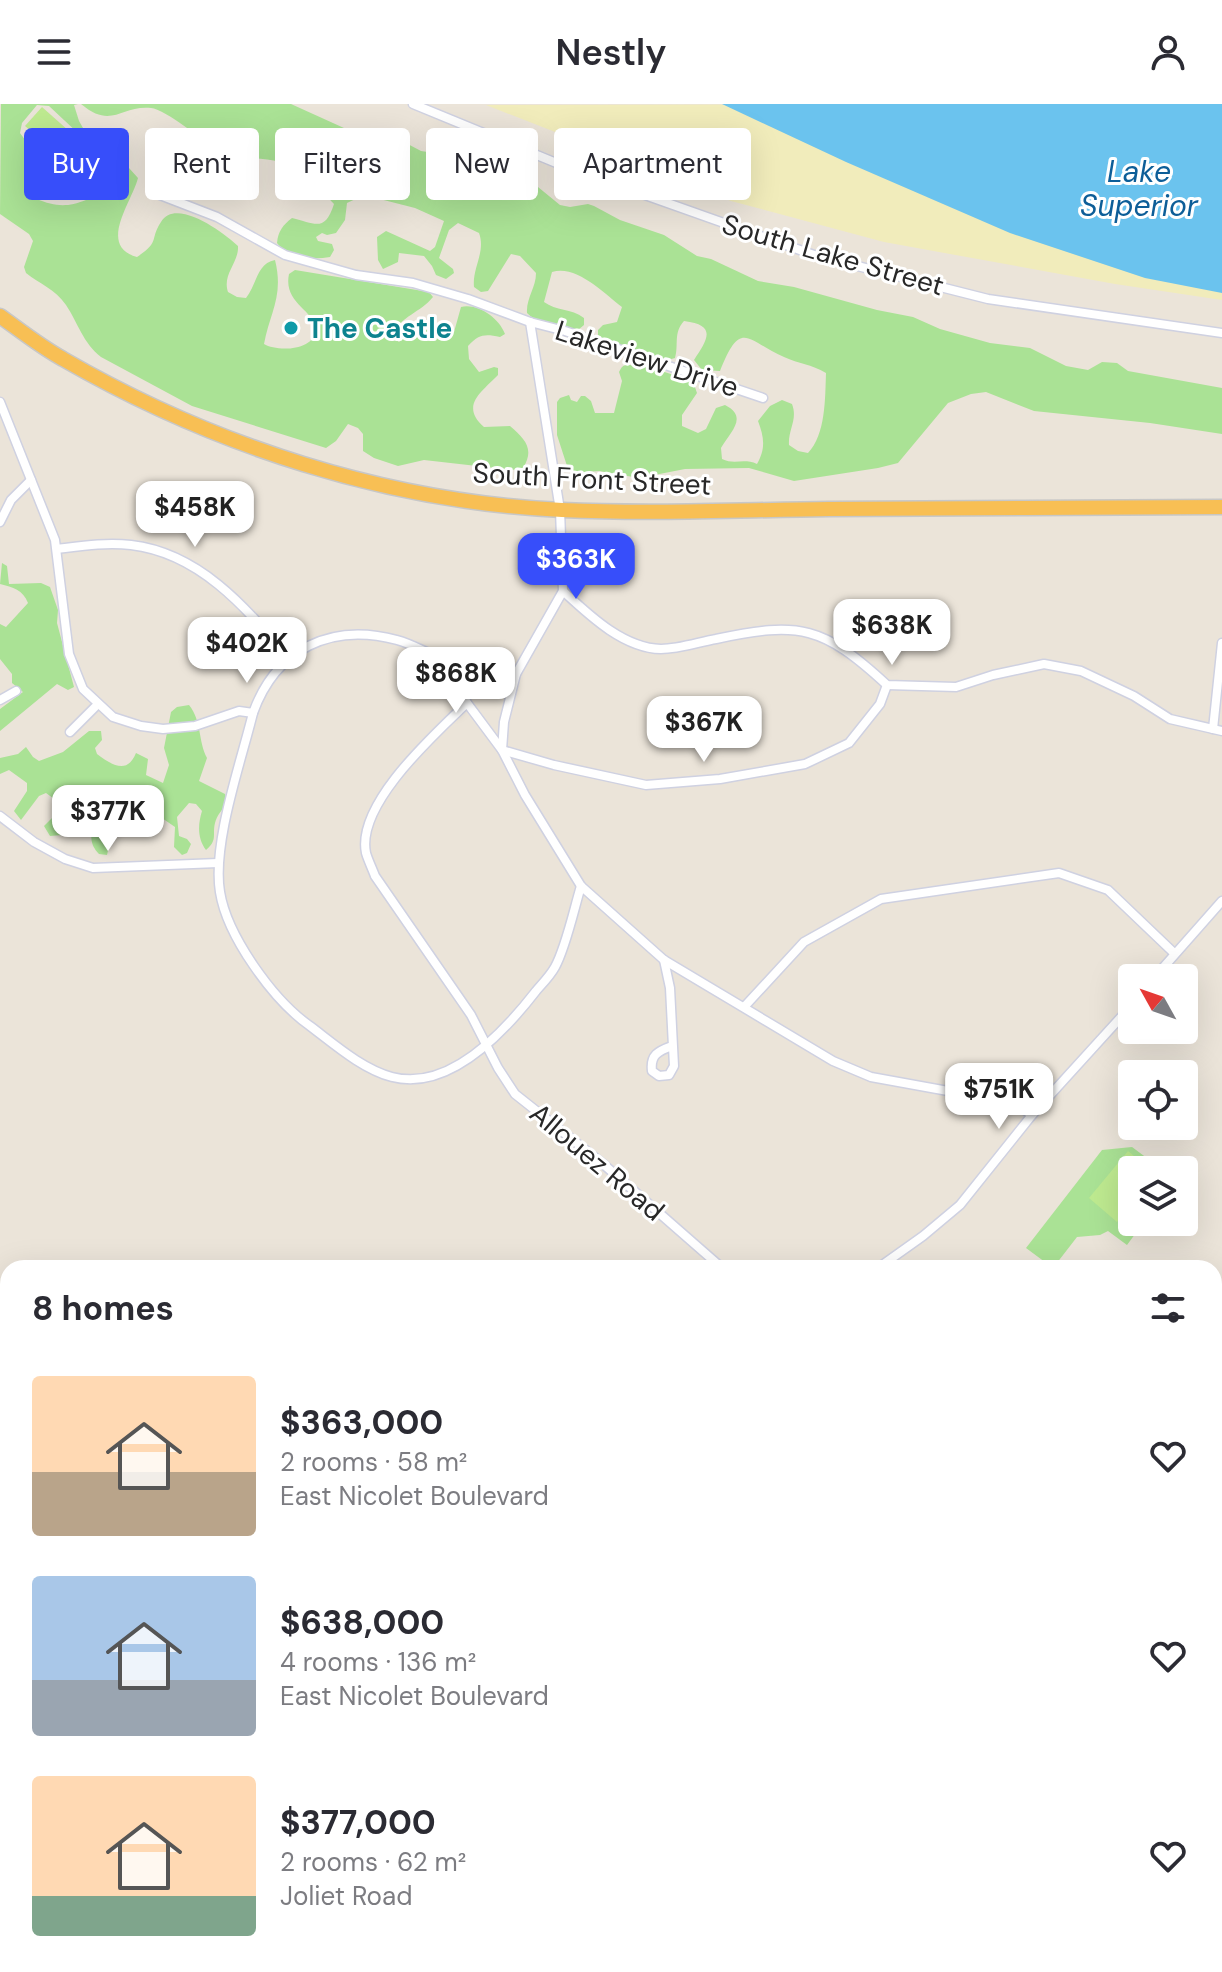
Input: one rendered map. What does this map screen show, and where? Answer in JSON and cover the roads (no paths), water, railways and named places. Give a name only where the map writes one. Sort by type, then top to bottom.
[{"type":"highway","name":"South Front Street","points":[[0,316],[59,357],[131,397],[239,443],[340,475],[471,501],[560,510],[704,512],[1222,507]]},
{"type":"street","name":"South Lake Street","points":[[413,104],[566,167],[814,255],[988,299],[1222,333]]},
{"type":"street","name":"Lakeview Drive","points":[[173,200],[217,217],[285,255],[356,275],[413,283],[468,299],[763,398]]},
{"type":"street","points":[[502,750],[504,722],[516,674],[563,591],[560,510],[530,322]]},
{"type":"street","points":[[0,402],[2,419],[31,480],[57,549],[57,575],[69,654],[83,689],[113,717],[163,729],[195,726],[239,711],[253,713]]},
{"type":"street","points":[[0,522],[11,500],[31,480]]},
{"type":"street","points":[[57,549],[85,545],[132,545],[187,563],[230,594],[288,657]]},
{"type":"street","points":[[563,591],[612,632],[642,645],[661,649],[764,629],[808,632],[829,640],[859,658],[887,685],[956,687],[1044,664],[1081,671],[1134,696],[1170,719],[1218,730],[1222,643]]},
{"type":"street","points":[[516,674],[443,659],[400,640],[364,635],[322,641],[288,657],[265,685],[253,713],[218,863],[225,911],[255,965],[289,1010],[378,1072],[413,1080],[450,1069],[487,1046],[514,1019],[556,967],[581,886]]},
{"type":"street","points":[[443,659],[467,703],[502,750],[525,795],[581,886],[664,960],[833,1061],[871,1077],[1014,1103],[1032,1115]]},
{"type":"street","points":[[502,750],[646,785],[720,779],[805,764],[849,743],[880,704],[887,685]]},
{"type":"street","points":[[0,700],[16,691]]},
{"type":"street","name":"Allouez Road","points":[[467,703],[427,741],[380,799],[369,823],[365,851],[375,876],[471,1015],[515,1094],[602,1163],[713,1260]]},
{"type":"street","points":[[70,732],[98,704]]},
{"type":"street","points":[[0,816],[34,842],[65,859],[93,868],[218,863]]},
{"type":"street","points":[[745,1006],[804,942],[881,899],[1059,873],[1108,890],[1174,953]]},
{"type":"street","points":[[1165,964],[1222,901]]},
{"type":"street","points":[[664,960],[670,988],[672,1046]]},
{"type":"street","points":[[889,1260],[960,1205],[1032,1115],[1118,1022]]},
{"type":"water","name":"Lake Superior","points":[[722,104],[1222,104],[1222,293],[1145,278],[1010,233]]},
{"type":"place","name":"The Castle","points":[[291,328]]}]
